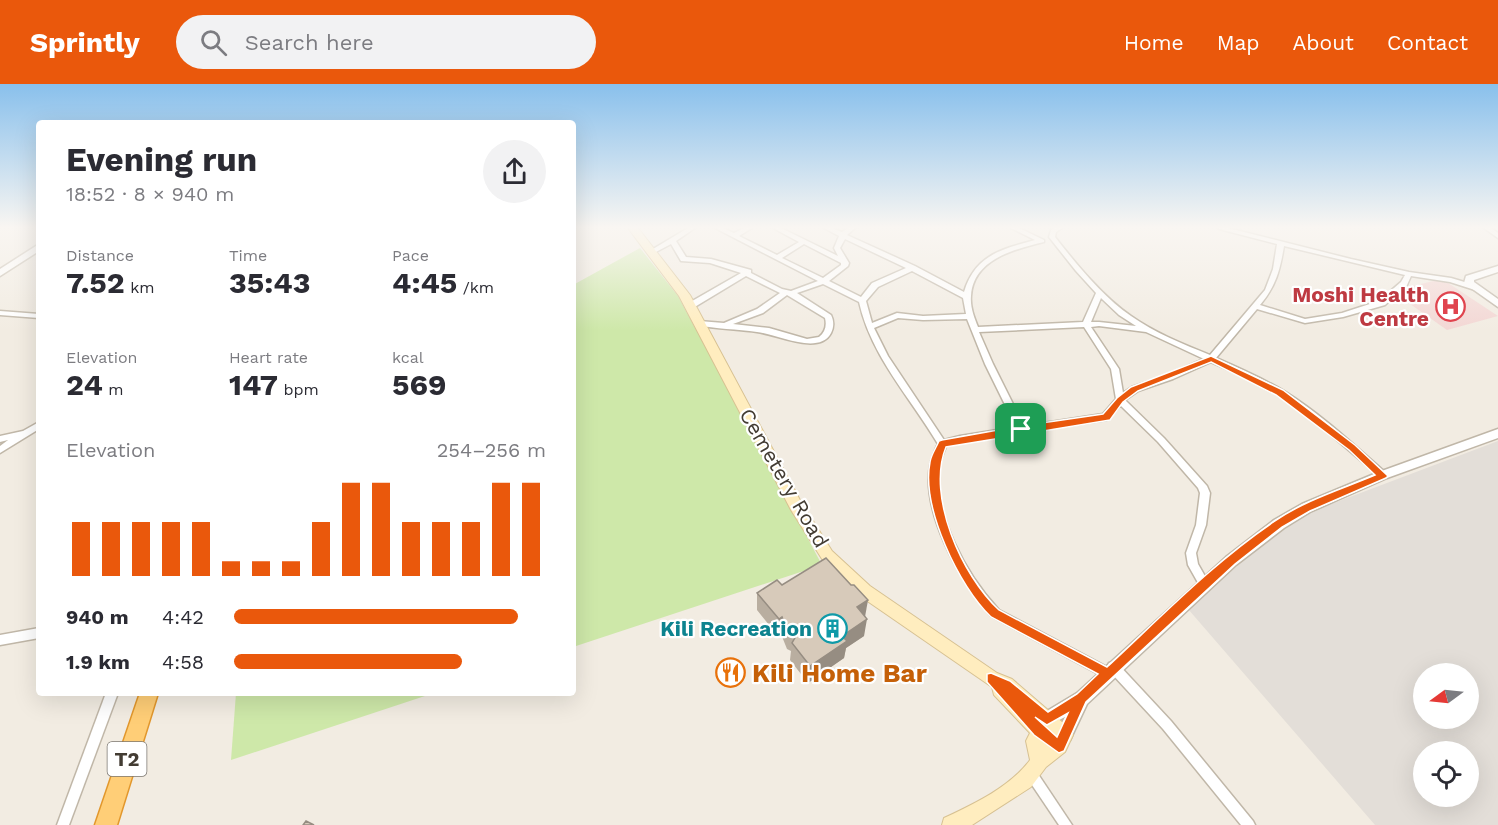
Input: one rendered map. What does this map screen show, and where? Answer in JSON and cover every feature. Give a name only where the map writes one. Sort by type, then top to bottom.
[{"type":"highway","name":"T2","points":[[106,825],[148,696]]},
{"type":"main road","name":"Cemetery Road","points":[[659,263],[690,306],[796,506],[827,555],[865,591],[991,678],[1061,740]]},
{"type":"main road","points":[[1035,768],[1035,741],[1043,725]]},
{"type":"main road","points":[[951,825],[977,813],[1035,768],[1061,740]]},
{"type":"street","points":[[0,273],[16,263]]},
{"type":"street","points":[[699,323],[722,324],[771,332],[806,341],[821,339],[830,326],[828,317],[789,293],[748,272],[716,263]]},
{"type":"street","points":[[786,263],[862,301],[877,343],[942,444]]},
{"type":"street","points":[[722,324],[760,311],[789,293],[823,282],[841,269],[845,263]]},
{"type":"street","points":[[900,263],[966,296]]},
{"type":"street","points":[[985,263],[977,271],[966,296],[970,316],[1021,429]]},
{"type":"street","points":[[1074,263],[1122,314],[1149,331],[1211,358],[1280,393],[1334,433],[1383,476]]},
{"type":"street","points":[[942,444],[1021,429],[1106,417],[1120,400],[1135,389],[1170,377],[1211,358],[1256,306],[1273,280],[1277,263]]},
{"type":"street","points":[[1360,263],[1409,274],[1451,280],[1475,288]]},
{"type":"street","points":[[862,301],[875,285],[912,268]]},
{"type":"street","points":[[1498,269],[1469,278],[1469,283],[1498,303]]},
{"type":"street","points":[[690,306],[748,272]]},
{"type":"street","points":[[1256,306],[1305,321],[1343,315],[1382,303],[1404,283],[1409,274]]},
{"type":"street","points":[[1086,325],[1100,291]]},
{"type":"street","points":[[0,313],[36,316]]},
{"type":"street","points":[[870,327],[897,315],[923,318],[970,316]]},
{"type":"street","points":[[1086,325],[1115,369],[1120,400],[1161,440],[1202,486],[1205,494],[1201,525],[1191,553],[1193,565],[1204,585]]},
{"type":"street","points":[[976,330],[1111,325],[1149,331]]},
{"type":"street","points":[[0,450],[36,427]]},
{"type":"street","points":[[0,439],[30,432]]},
{"type":"street","points":[[1043,725],[1082,698],[1204,585],[1279,524],[1306,508],[1383,476],[1498,433]]},
{"type":"street","points":[[942,444],[935,462],[939,511],[947,538],[976,592],[995,613],[1111,670],[1167,725],[1249,825]]},
{"type":"street","points":[[0,640],[36,634]]},
{"type":"street","points":[[63,825],[111,696]]},
{"type":"street","points":[[1061,740],[1082,698]]},
{"type":"street","points":[[1035,768],[1066,825]]},
{"type":"shaded area","name":"Moshi Health Centre","points":[[1442,279],[1498,316],[1447,330],[1403,299],[1408,287]]},
{"type":"shaded area","points":[[1498,441],[1498,825],[1375,825],[1188,609],[1289,520]]},
{"type":"green space","points":[[614,263],[652,263],[678,296],[822,565],[576,646],[576,283]]},
{"type":"green space","points":[[236,696],[425,696],[231,760]]},
{"type":"building","name":"Kili Recreation","points":[[826,558],[868,600],[857,607],[867,619],[842,636],[847,641],[810,666],[792,643],[796,636],[788,632],[782,617],[779,619],[757,593],[777,580],[782,585]]},
{"type":"place","name":"Moshi Health Centre","points":[[1450,307]]},
{"type":"place","name":"Kili Recreation","points":[[833,629]]},
{"type":"place","name":"Kili Home Bar","points":[[731,673]]},
{"type":"route","points":[[1021,429],[942,444],[935,462],[934,477],[939,511],[947,538],[962,569],[984,603],[995,613],[1108,673],[1082,698],[1047,719],[1006,685],[991,678],[1039,730],[1059,746],[1082,698],[1108,673],[1113,667],[1231,561],[1262,536],[1306,508],[1383,476],[1352,448],[1280,393],[1211,358],[1126,394],[1106,417],[1021,429]]}]
